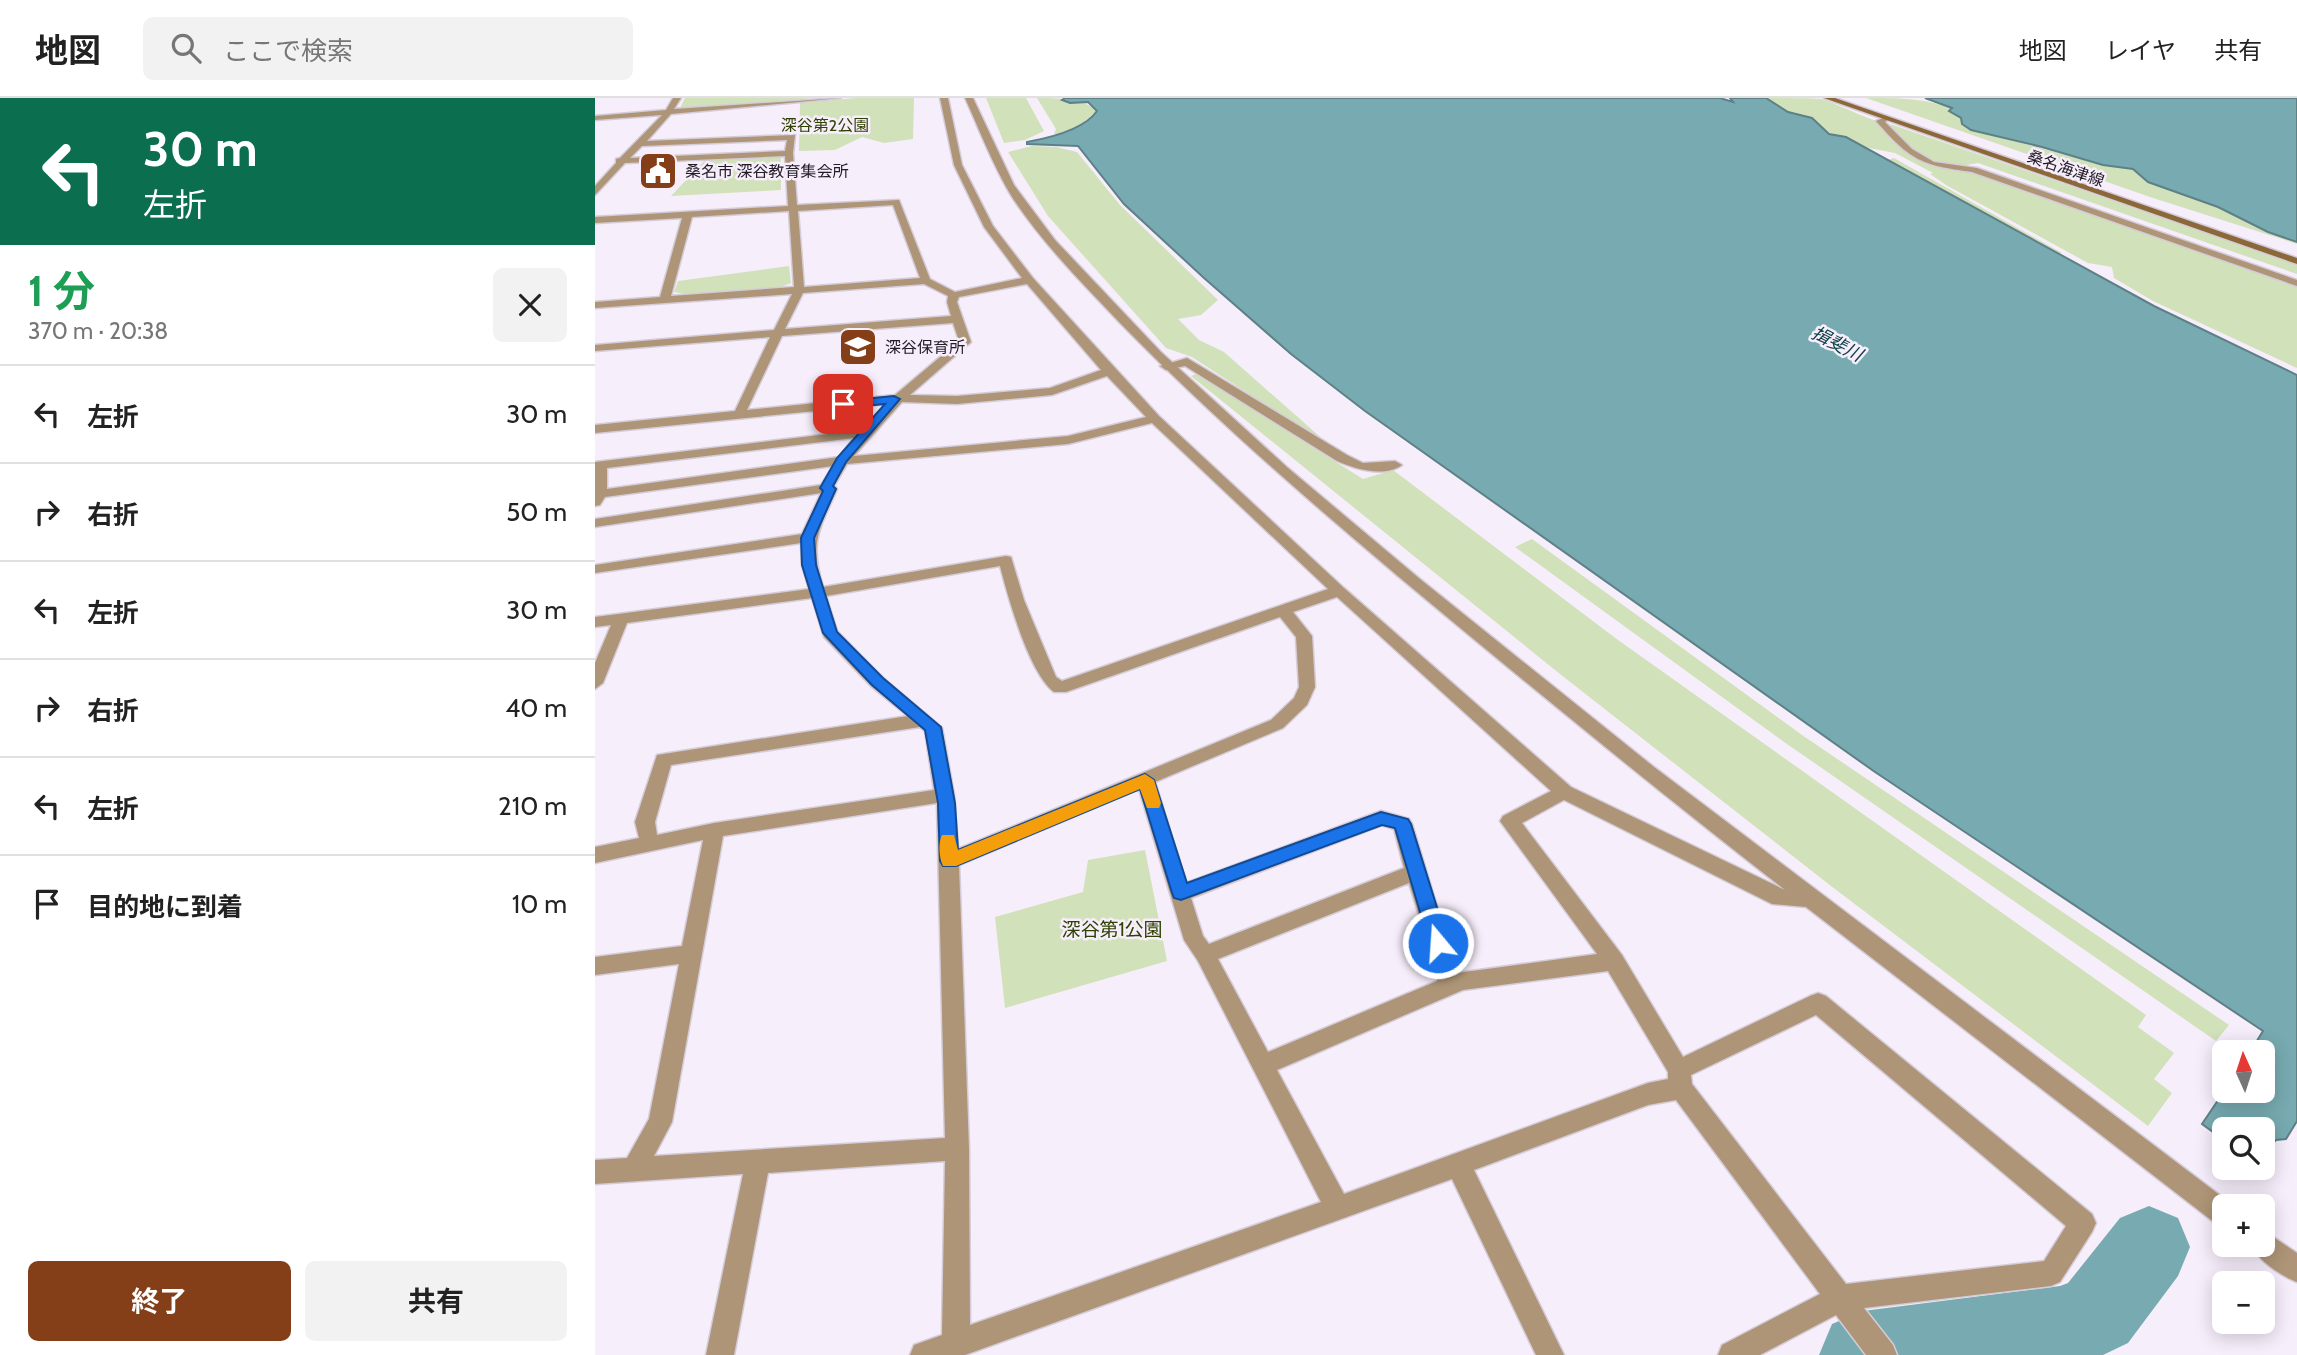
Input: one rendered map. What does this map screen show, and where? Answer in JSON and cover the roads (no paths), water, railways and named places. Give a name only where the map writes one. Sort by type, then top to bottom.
[{"type":"main road","name":"桑名海津線","points":[[1828,98],[2297,261]]},
{"type":"street","points":[[595,192],[619,161],[670,112],[677,98]]},
{"type":"street","points":[[595,118],[837,98]]},
{"type":"street","points":[[944,98],[950,135],[968,188],[999,242],[1029,280],[1155,419],[1339,591],[1564,792],[1779,898],[1809,900]]},
{"type":"street","points":[[969,98],[998,164],[1033,220],[1166,366],[1328,511],[1534,681],[1809,900],[2212,1205]]},
{"type":"street","points":[[1885,119],[1880,121],[1909,151],[1932,164],[1974,170],[2297,283]]},
{"type":"street","points":[[638,144],[792,136],[789,153],[799,290],[776,333],[741,408],[741,414]]},
{"type":"street","points":[[619,161],[789,153]]},
{"type":"street","points":[[595,220],[896,202],[926,281]]},
{"type":"street","points":[[665,299],[688,214]]},
{"type":"street","points":[[595,305],[926,281],[954,295],[1029,280]]},
{"type":"street","points":[[826,488],[841,461],[894,399],[965,342],[952,302],[954,295]]},
{"type":"street","points":[[595,348],[957,319]]},
{"type":"street","points":[[1166,366],[1187,362],[1342,458],[1361,467],[1395,465]]},
{"type":"street","points":[[595,429],[894,399],[957,400],[1052,391],[1109,371]]},
{"type":"street","points":[[865,433],[600,465],[596,499],[719,477],[841,461],[1068,440],[1155,419]]},
{"type":"street","points":[[711,505],[727,449]]},
{"type":"street","points":[[595,523],[830,489],[807,538],[809,565],[830,633],[877,681],[933,727],[945,795],[957,1149],[956,1345]]},
{"type":"street","points":[[595,569],[807,538]]},
{"type":"street","points":[[595,622],[817,593],[1006,560],[1016,600],[1049,680],[1060,688],[1339,591]]},
{"type":"street","points":[[949,861],[1277,724],[1301,701],[1307,687],[1304,636],[1284,611]]},
{"type":"street","points":[[595,683],[621,619]]},
{"type":"street","points":[[649,842],[645,822],[663,760],[924,720]]},
{"type":"street","points":[[1145,780],[1194,940],[1205,955],[1338,1209]]},
{"type":"street","points":[[1564,792],[1510,821],[1614,961],[1680,1079],[1883,1355]]},
{"type":"street","points":[[595,855],[714,830],[945,795]]},
{"type":"street","points":[[1181,893],[1381,818],[1402,824],[1446,967],[1448,987]]},
{"type":"street","points":[[634,1170],[660,1122],[714,830]]},
{"type":"street","points":[[1205,955],[1415,872]]},
{"type":"street","points":[[595,966],[693,953]]},
{"type":"street","points":[[1261,1066],[1461,981],[1510,972],[1614,961]]},
{"type":"street","points":[[924,1355],[1338,1209],[1648,1094],[1818,1003],[2083,1223],[2051,1273],[1846,1305],[1732,1355]]},
{"type":"street","points":[[595,1172],[957,1149]]},
{"type":"street","points":[[720,1355],[758,1163]]},
{"type":"street","points":[[1458,1164],[1550,1355]]},
{"type":"street","points":[[2275,1252],[2297,1269]]},
{"type":"water","name":"揖斐川","points":[[1720,98],[1733,102],[1730,98],[1766,98],[1788,112],[1812,118],[1829,134],[1846,137],[2154,306],[2297,375],[2297,1121],[2286,1139],[2275,1141],[2275,1117],[2212,1117],[2212,1131],[2202,1124],[2216,1103],[2275,1103],[2275,1040],[2257,1040],[2263,1031],[1875,772],[1365,411],[1291,354],[1124,204],[1078,146],[1027,144],[1075,128],[1097,111],[1088,102],[1070,103],[1062,100]]},
{"type":"water","points":[[1925,98],[2297,98],[2297,242],[2268,232],[2218,207],[2148,182],[2133,169],[2103,165],[1971,130],[1962,124],[1961,118],[1949,111],[1952,108]]},
{"type":"waterway","points":[[1863,1355],[2062,1329],[2098,1313],[2149,1247]]},
{"type":"place","name":"桑名市 深谷教育集会所","points":[[658,171]]},
{"type":"place","name":"深谷保育所","points":[[858,347]]},
{"type":"park label","name":"深谷第2公園","points":[[825,125]]},
{"type":"park label","name":"深谷第1公園","points":[[1112,929]]}]
